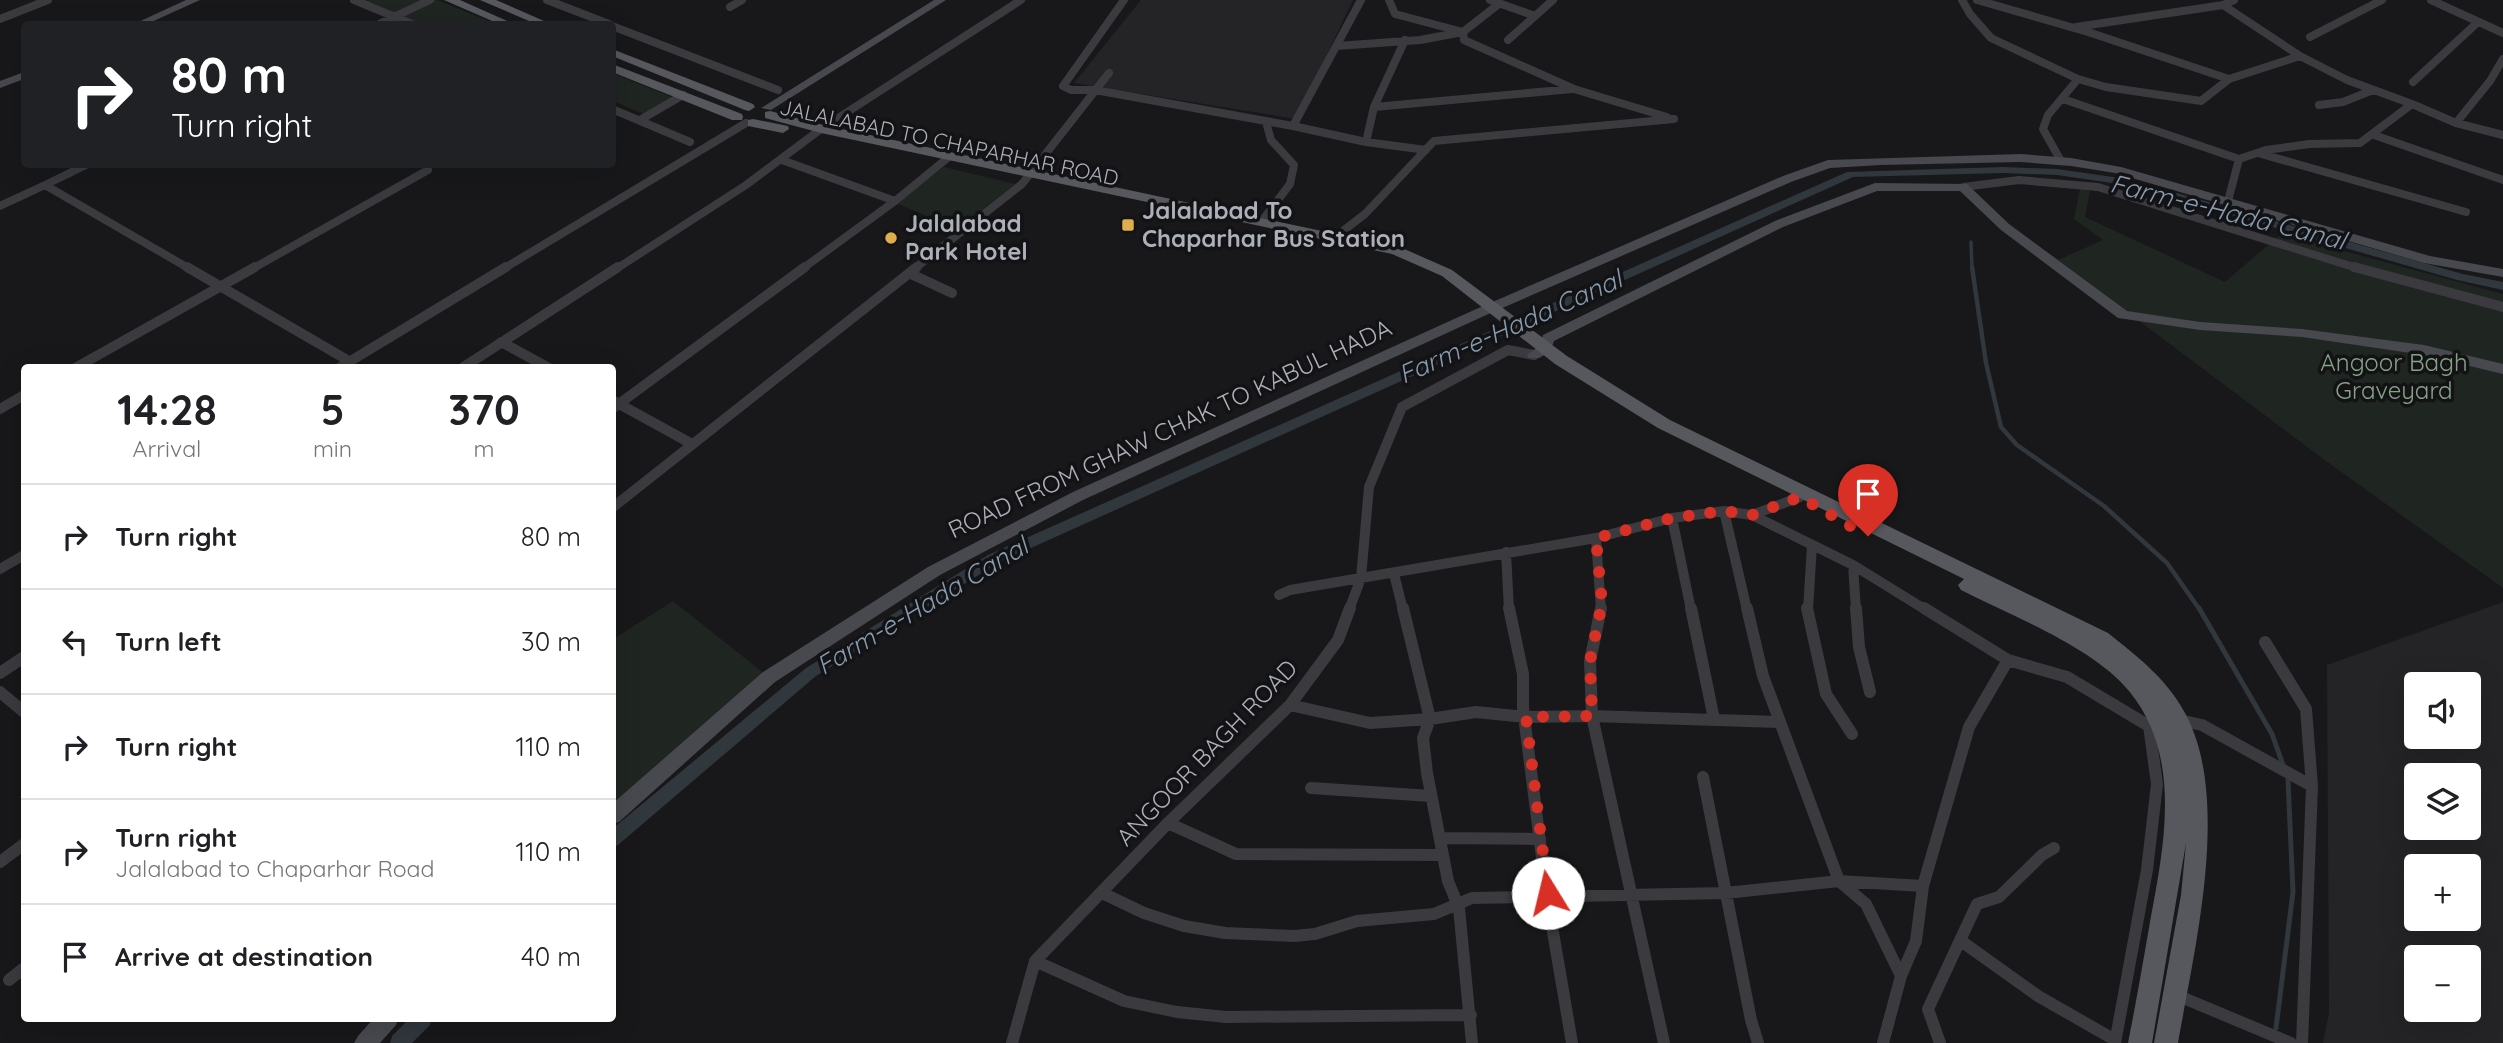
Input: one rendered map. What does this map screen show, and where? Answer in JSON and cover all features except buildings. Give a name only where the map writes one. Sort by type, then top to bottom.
[{"type":"main road","points":[[450,0],[501,21]]},
{"type":"main road","points":[[486,0],[538,21]]},
{"type":"main road","name":"JALALABAD TO CHAPARHAR ROAD","points":[[616,54],[750,107],[769,111],[817,133]]},
{"type":"main road","name":"JALALABAD TO CHAPARHAR ROAD","points":[[616,70],[746,121],[817,133],[1360,248],[1401,260],[1436,277],[1492,313]]},
{"type":"main road","points":[[750,107],[741,111],[746,121],[769,111]]},
{"type":"main road","name":"JALALABAD TO CHAPARHAR ROAD","points":[[1027,177],[1262,221],[1397,251],[1424,261],[1471,289],[1492,313]]},
{"type":"main road","points":[[1492,313],[1542,354],[1656,432],[1733,471],[1800,497],[1878,541],[2092,648],[2135,684],[2159,719],[2173,767],[2176,837],[2140,1043]]},
{"type":"main road","points":[[1542,354],[1664,424],[2101,638],[2150,679],[2179,720],[2194,772],[2199,845],[2166,1043]]},
{"type":"street","points":[[0,19],[48,0]]},
{"type":"street","points":[[146,21],[195,0]]},
{"type":"street","points":[[354,0],[404,21]]},
{"type":"street","points":[[385,21],[430,0]]},
{"type":"street","points":[[547,0],[601,21]]},
{"type":"street","points":[[730,6],[742,0]]},
{"type":"street","points":[[750,107],[926,0]]},
{"type":"street","points":[[769,111],[940,0]]},
{"type":"street","points":[[469,364],[1021,0]]},
{"type":"street","points":[[1124,0],[1063,86],[1071,90],[1095,90],[1366,142],[1426,150]]},
{"type":"street","points":[[1293,126],[1338,46],[1360,0]]},
{"type":"street","points":[[1389,0],[1395,14],[1463,32]]},
{"type":"street","points":[[1490,0],[1535,16]]},
{"type":"street","points":[[1508,40],[1553,0]]},
{"type":"street","points":[[1962,0],[1990,38],[2078,79],[2106,87],[2201,101],[2229,79],[2300,56]]},
{"type":"street","points":[[1977,0],[2073,27],[2229,79]]},
{"type":"street","points":[[2073,27],[2223,5],[2234,0]]},
{"type":"street","points":[[2310,37],[2382,0]]},
{"type":"street","points":[[2431,0],[2503,33]]},
{"type":"street","points":[[1338,46],[1420,40],[1463,32],[1500,4]]},
{"type":"street","points":[[2223,5],[2300,56],[2373,90],[2456,123],[2503,135]]},
{"type":"street","points":[[2413,82],[2478,22]]},
{"type":"street","points":[[616,27],[778,90]]},
{"type":"street","points":[[1335,237],[1365,214],[1434,141],[1674,118],[1574,89],[1464,40],[1463,32]]},
{"type":"street","points":[[1366,142],[1374,107],[1405,40]]},
{"type":"street","points":[[2456,123],[2490,81],[2503,59]]},
{"type":"street","points":[[616,506],[911,274],[1027,177],[1109,73]]},
{"type":"street","points":[[0,85],[21,76]]},
{"type":"street","points":[[2062,161],[2043,129],[2048,115],[2078,79]]},
{"type":"street","points":[[1374,107],[1574,89]]},
{"type":"street","points":[[2319,105],[2343,102],[2373,90]]},
{"type":"street","points":[[640,120],[683,95]]},
{"type":"street","points":[[2063,99],[2239,159],[2255,152],[2309,144],[2360,143],[2412,104]]},
{"type":"street","points":[[616,111],[690,142]]},
{"type":"street","points":[[345,364],[746,121]]},
{"type":"street","points":[[1262,221],[1290,184],[1294,165],[1271,140],[1266,122]]},
{"type":"street","points":[[2374,135],[2503,180]]},
{"type":"street","points":[[2255,152],[2466,212]]},
{"type":"street","name":"ROAD FROM GHAW CHAK TO KABUL HADA","points":[[616,812],[769,677],[934,571],[1078,496],[1492,313],[1591,263],[1828,164],[2021,158],[2118,170],[2429,260],[2503,273]]},
{"type":"street","points":[[2228,201],[2239,159]]},
{"type":"street","points":[[782,160],[895,201]]},
{"type":"street","points":[[616,404],[895,201],[945,160]]},
{"type":"street","points":[[0,206],[80,168]]},
{"type":"street","points":[[82,364],[428,170]]},
{"type":"street","points":[[1542,354],[1548,338],[1791,220],[1875,187],[1962,187],[2019,180],[2098,187],[2392,279],[2503,307]]},
{"type":"street","points":[[45,185],[349,361]]},
{"type":"street","points":[[1962,187],[2005,227],[2123,315],[2200,326],[2302,333],[2410,348],[2503,369]]},
{"type":"street","points":[[911,274],[953,293]]},
{"type":"street","points":[[501,342],[542,364]]},
{"type":"street","name":"ANGOOR BAGH ROAD","points":[[1012,1043],[1035,961],[1168,822],[1290,705],[1338,640],[1360,578],[1369,487],[1402,407],[1508,350],[1542,354]]},
{"type":"street","points":[[0,409],[21,397]]},
{"type":"street","points":[[616,406],[692,444]]},
{"type":"street","points":[[1752,515],[1800,497]]},
{"type":"street","points":[[1279,595],[1290,590],[1596,538],[1672,518],[1724,511],[1752,515],[1853,565],[2008,660],[2067,677],[2149,726],[2157,784],[2147,870],[2115,1042],[2038,996],[1961,941]]},
{"type":"street","points":[[1724,511],[1763,676],[1839,881],[1866,904],[1901,976]]},
{"type":"street","points":[[1672,518],[1714,719]]},
{"type":"street","points":[[1596,538],[1602,603],[1590,661],[1592,716],[1664,1043]]},
{"type":"street","points":[[1812,545],[1806,603],[1826,694],[1852,734]]},
{"type":"street","points":[[1506,552],[1509,612],[1523,674],[1523,708],[1547,898],[1572,1043]]},
{"type":"street","points":[[0,569],[21,557]]},
{"type":"street","points":[[1853,565],[1859,647],[1870,692]]},
{"type":"street","points":[[1394,574],[1430,719],[1423,738],[1431,796],[1448,881],[1459,908],[1472,1043]]},
{"type":"street","points":[[2265,642],[2306,709],[2312,786],[2302,1043]]},
{"type":"street","points":[[0,673],[21,659]]},
{"type":"street","points":[[1883,1043],[1901,976],[1916,941],[1923,886],[1969,727],[2008,660]]},
{"type":"street","points":[[0,692],[21,710]]},
{"type":"street","points":[[1290,705],[1370,723],[1430,719],[1476,712],[1526,717],[1592,716],[1779,722]]},
{"type":"street","points":[[2179,720],[2202,725],[2312,786]]},
{"type":"street","points":[[1703,777],[1751,1020],[1758,1043]]},
{"type":"street","points":[[1311,788],[1431,796]]},
{"type":"street","points":[[1168,822],[1236,854],[1443,855]]},
{"type":"street","points":[[1440,838],[1540,839]]},
{"type":"street","points":[[0,862],[21,846]]},
{"type":"street","points":[[1940,1043],[1928,1009],[1977,904],[1999,897],[2042,855],[2054,848]]},
{"type":"street","points":[[1102,893],[1139,912],[1185,928],[1258,935],[1308,935],[1351,922],[1444,913],[1459,908],[1472,898],[1726,893],[1839,881],[1923,886]]},
{"type":"street","points":[[1035,961],[1124,1001],[1177,1012],[1226,1017],[1471,1015]]},
{"type":"street","points":[[9,980],[21,970]]},
{"type":"street","points":[[2174,994],[2291,1043]]},
{"type":"street","points":[[365,1043],[385,1022]]},
{"type":"shaded area","points":[[1141,0],[1353,0],[1296,119],[1074,83]]},
{"type":"shaded area","points":[[2503,602],[2503,1043],[2323,1043],[2329,1013],[2327,665]]},
{"type":"green space","points":[[362,0],[437,0],[489,21],[414,21]]},
{"type":"green space","points":[[616,75],[674,98],[644,114],[616,102]]},
{"type":"green space","points":[[944,167],[1015,184],[957,229],[896,203]]},
{"type":"green space","name":"Angoor Bagh Graveyard","points":[[2080,188],[2090,191],[2085,217],[2225,282],[2281,234],[2503,294],[2503,588],[2326,461],[2058,260],[2103,240],[2074,219]]},
{"type":"green space","points":[[673,601],[765,674],[616,805],[616,637]]},
{"type":"waterway","name":"Farm-e-Hada Canal","points":[[616,837],[811,672],[993,559],[1851,174],[2003,170],[2057,172],[2127,182],[2461,277],[2503,286]]},
{"type":"waterway","points":[[1971,242],[1972,269]]},
{"type":"waterway","points":[[1972,267],[1986,363],[2001,427],[2017,445],[2104,506],[2167,563],[2200,610]]},
{"type":"waterway","points":[[2199,608],[2272,734],[2283,765]]},
{"type":"waterway","points":[[2276,1028],[2293,892],[2288,780]]},
{"type":"waterway","name":"Farm-e-Hada Canal","points":[[399,1043],[419,1022]]},
{"type":"place","name":"Jalalabad To Chaparhar Bus Station","points":[[1128,225]]},
{"type":"place","name":"Jalalabad Park Hotel","points":[[891,238]]},
{"type":"route","points":[[1548,893],[1526,717],[1592,716],[1590,661],[1602,603],[1596,538],[1672,518],[1724,511],[1752,515],[1800,497],[1868,536]]}]
